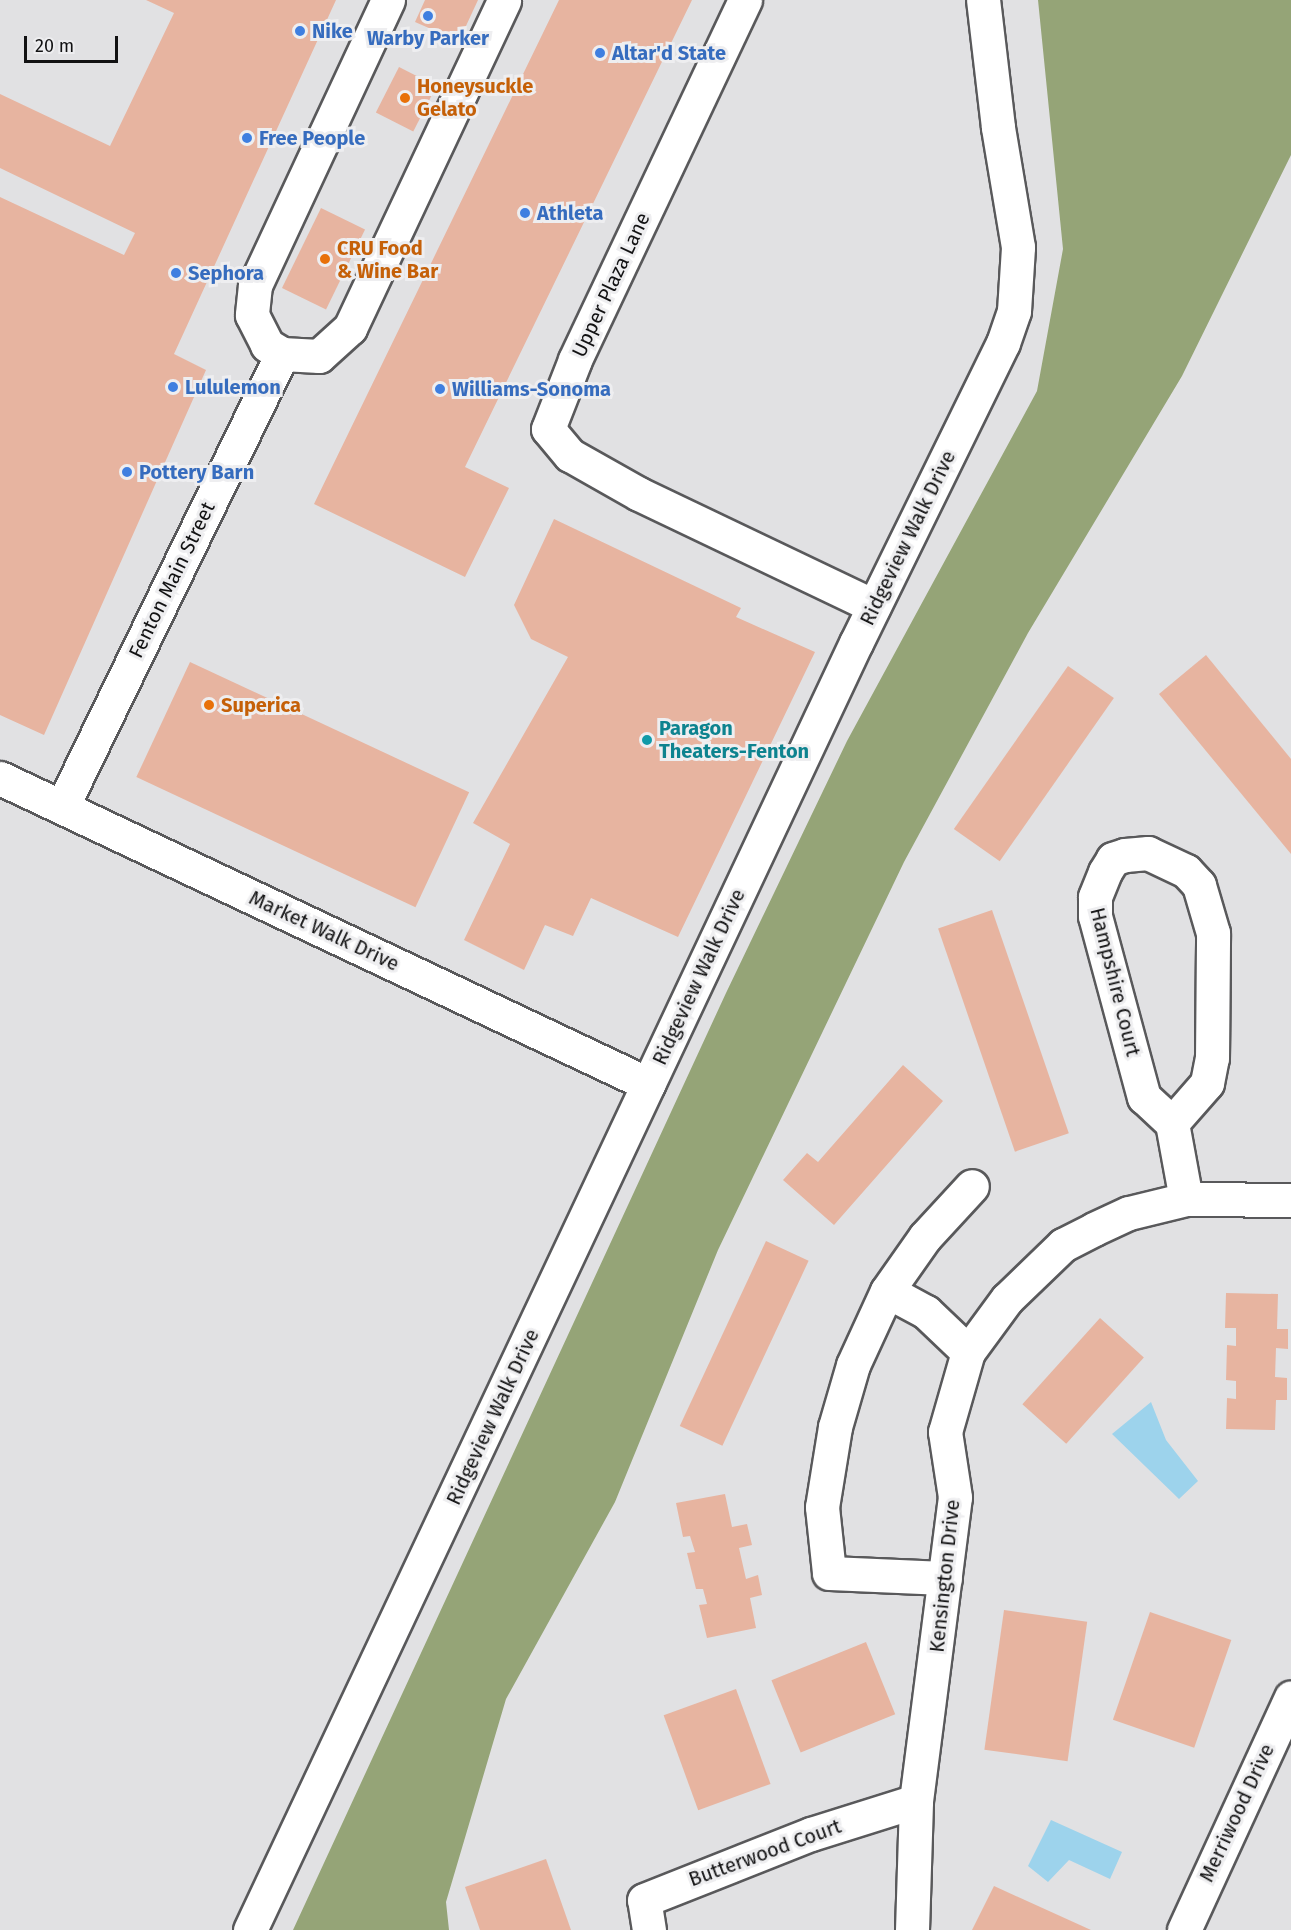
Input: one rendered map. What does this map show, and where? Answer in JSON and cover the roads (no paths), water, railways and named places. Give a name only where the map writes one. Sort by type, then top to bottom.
[{"type":"street","points":[[388,0],[255,285],[252,315],[267,345],[282,354],[319,356],[351,328],[504,0]]},
{"type":"street","name":"Upper Plaza Lane","points":[[745,0],[575,360],[548,429],[570,455],[639,494],[874,606]]},
{"type":"street","name":"Ridgeview Walk Drive","points":[[250,1929],[874,606],[994,365],[1014,311],[1018,247],[998,127],[983,0]]},
{"type":"street","name":"Fenton Main Street","points":[[62,807],[282,354]]},
{"type":"street","name":"Market Walk Drive","points":[[0,778],[648,1084]]},
{"type":"street","name":"Hampshire Court","points":[[1148,853],[1186,871],[1199,885],[1213,933],[1212,1058],[1207,1083],[1172,1123],[1144,1097],[1095,916],[1095,897],[1105,872],[1113,859],[1125,855],[1148,853]]},
{"type":"street","points":[[1172,1123],[1186,1199]]},
{"type":"street","points":[[945,1578],[829,1573],[822,1507],[835,1426],[853,1365],[887,1292],[925,1237],[972,1186]]},
{"type":"street","name":"Kensington Drive","points":[[912,1930],[916,1801],[955,1497],[945,1432],[968,1352],[1007,1299],[1063,1245],[1130,1213],[1186,1199],[1291,1200]]},
{"type":"street","points":[[887,1292],[927,1312],[968,1352]]},
{"type":"street","name":"Merriwood Drive","points":[[1184,1930],[1291,1697]]},
{"type":"street","name":"Butterwood Court","points":[[649,1930],[644,1900],[811,1834],[916,1801]]},
{"type":"water","points":[[1151,1402],[1166,1440],[1198,1481],[1179,1499],[1112,1434]]},
{"type":"water","points":[[1051,1820],[1122,1852],[1110,1879],[1069,1860],[1048,1882],[1028,1866]]},
{"type":"place","name":"Warby Parker","points":[[428,16]]},
{"type":"place","name":"Nike","points":[[300,31]]},
{"type":"place","name":"Altar'd State","points":[[600,53]]},
{"type":"place","name":"Honeysuckle Gelato","points":[[405,98]]},
{"type":"place","name":"Free People","points":[[247,138]]},
{"type":"place","name":"Athleta","points":[[525,213]]},
{"type":"place","name":"CRU Food & Wine Bar","points":[[325,259]]},
{"type":"place","name":"Sephora","points":[[176,273]]},
{"type":"place","name":"Lululemon","points":[[173,387]]},
{"type":"place","name":"Williams-Sonoma","points":[[440,389]]},
{"type":"place","name":"Pottery Barn","points":[[127,472]]},
{"type":"place","name":"Superica","points":[[209,705]]},
{"type":"place","name":"Paragon Theaters-Fenton","points":[[647,740]]}]
